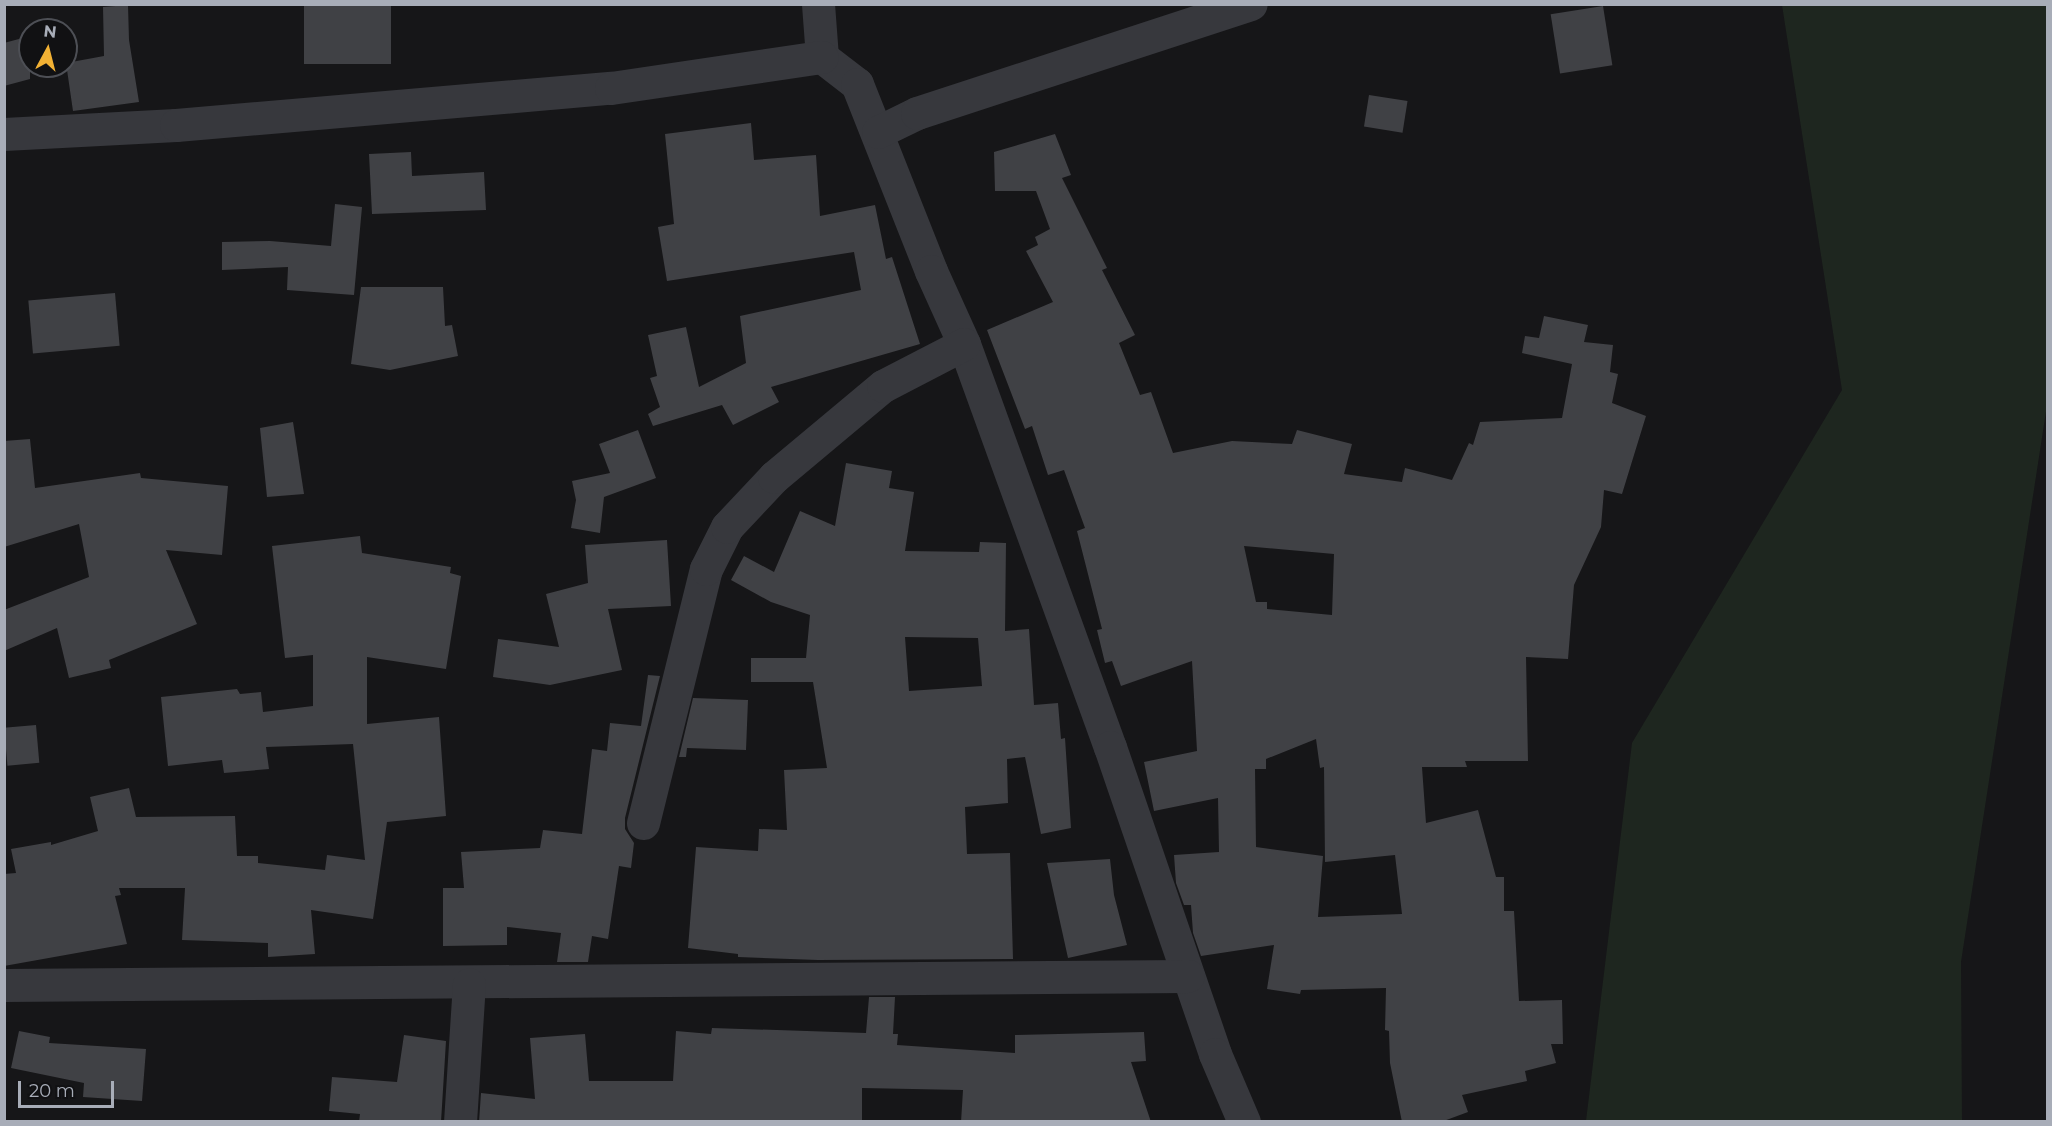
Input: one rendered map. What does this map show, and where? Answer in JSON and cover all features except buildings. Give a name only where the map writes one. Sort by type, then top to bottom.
[{"type":"street","points":[[818,4],[822,57]]},
{"type":"street","points":[[878,132],[917,113],[1251,4]]},
{"type":"street","points":[[4,134],[176,125],[611,88],[822,57],[857,84],[917,113]]},
{"type":"street","points":[[857,84],[931,270],[964,344],[1059,601],[1188,976],[1244,1122]]},
{"type":"street","points":[[643,823],[706,569],[727,527],[774,477],[883,386],[964,344]]},
{"type":"street","points":[[4,985],[469,984],[1188,976]]},
{"type":"street","points":[[460,1122],[469,984]]},
{"type":"shaded area","points":[[1782,5],[2047,5],[2047,405],[1961,962],[1962,1121],[1586,1121],[1632,743],[1842,390]]}]
